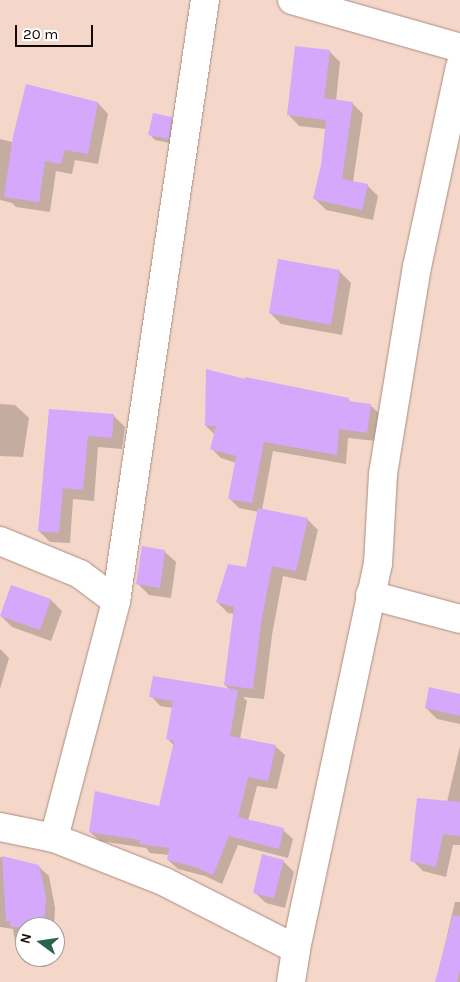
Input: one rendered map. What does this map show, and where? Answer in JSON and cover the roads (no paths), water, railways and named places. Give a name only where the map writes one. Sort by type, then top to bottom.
[{"type":"street","points":[[54,838],[116,601],[205,0]]},
{"type":"street","points":[[292,0],[460,48]]},
{"type":"street","points":[[291,982],[296,949],[378,564],[383,474],[416,267],[460,67]]},
{"type":"street","points":[[0,541],[80,574],[116,601]]},
{"type":"street","points":[[370,595],[460,619]]},
{"type":"street","points":[[0,827],[54,838],[165,882],[296,949]]}]
